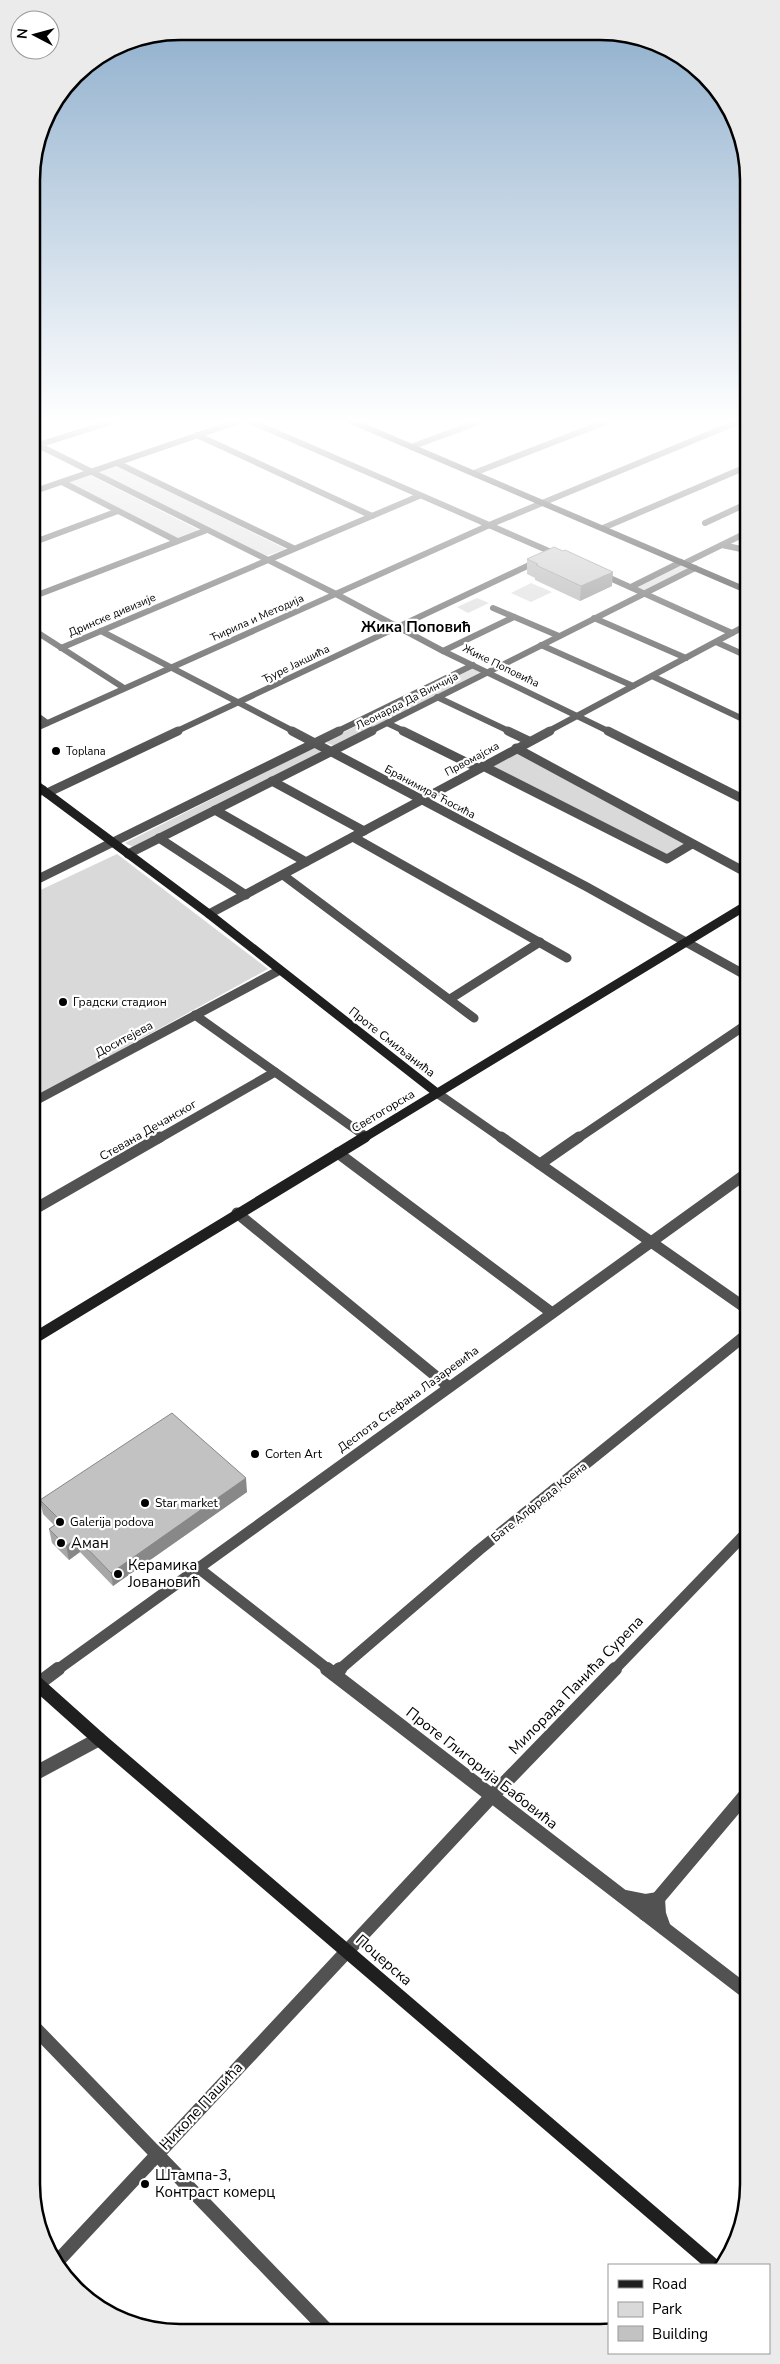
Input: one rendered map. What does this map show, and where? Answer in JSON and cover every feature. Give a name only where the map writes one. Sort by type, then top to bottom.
[{"type":"street","points":[[40,540],[63,531]]},
{"type":"street","points":[[158,531],[177,541]]},
{"type":"street","points":[[40,594],[203,531]]},
{"type":"street","name":"Жике Поповића","points":[[210,531],[740,797]]},
{"type":"street","points":[[258,531],[293,548]]},
{"type":"street","name":"Дринске дивизије","points":[[61,648],[334,531]]},
{"type":"street","name":"Ћирила и Методија","points":[[40,726],[477,531]]},
{"type":"street","points":[[502,531],[563,557]]},
{"type":"street","points":[[611,531],[740,587]]},
{"type":"street","points":[[631,587],[740,536]]},
{"type":"street","points":[[722,545],[740,549]]},
{"type":"street","name":"Ђуре Јакшића","points":[[40,793],[239,704],[554,553]]},
{"type":"street","name":"Леонарда Да Винчија","points":[[128,854],[695,568]]},
{"type":"street","points":[[597,572],[732,633]]},
{"type":"street","points":[[493,608],[559,636]]},
{"type":"street","points":[[443,650],[514,617]]},
{"type":"street","points":[[594,618],[686,658]]},
{"type":"street","name":"Првомајска","points":[[209,914],[740,628]]},
{"type":"street","name":"Бранимира Ћосића","points":[[101,631],[422,800],[686,941],[740,972]]},
{"type":"street","points":[[40,634],[124,688]]},
{"type":"street","points":[[716,642],[740,653]]},
{"type":"street","points":[[541,645],[633,686]]},
{"type":"street","name":"Леонарда Да Винчија","points":[[40,878],[473,665]]},
{"type":"street","points":[[652,676],[740,719]]},
{"type":"street","points":[[438,697],[529,741]]},
{"type":"street","points":[[40,718],[47,723]]},
{"type":"street","points":[[387,723],[668,859],[692,844]]},
{"type":"street","points":[[516,748],[740,870]]},
{"type":"street","points":[[272,781],[364,831]]},
{"type":"street","name":"Проте Смиљанића","points":[[40,788],[209,914],[437,1093],[740,1303]]},
{"type":"street","points":[[215,810],[306,862]]},
{"type":"street","points":[[353,837],[568,958]]},
{"type":"street","points":[[159,838],[246,895]]},
{"type":"street","points":[[283,875],[474,1018]]},
{"type":"street","name":"Светогорска","points":[[40,1335],[237,1213],[740,909]]},
{"type":"street","points":[[450,999],[540,942]]},
{"type":"street","name":"Доситејева","points":[[40,1098],[280,970]]},
{"type":"street","points":[[195,1015],[365,1136]]},
{"type":"street","points":[[540,1164],[740,1029]]},
{"type":"street","name":"Стевана Дечанског","points":[[40,1206],[275,1072]]},
{"type":"street","points":[[338,1153],[552,1314]]},
{"type":"street","name":"Деспота Стефана Лазаревића","points":[[40,1679],[652,1241],[740,1181]]},
{"type":"street","points":[[237,1213],[449,1387]]},
{"type":"street","name":"Бате Алфреда Коена","points":[[334,1674],[479,1550],[740,1340]]},
{"type":"street","name":"Милорада Панића Сурепа","points":[[347,1951],[491,1797],[740,1538]]},
{"type":"street","name":"Проте Глигорија Бабовића","points":[[197,1567],[491,1797],[740,1986]]},
{"type":"street","name":"Поцерска","points":[[40,1686],[99,1739],[712,2264]]},
{"type":"street","points":[[40,1771],[99,1739]]},
{"type":"street","points":[[644,1914],[740,1801]]},
{"type":"street","points":[[618,1894],[646,1901],[658,1898]]},
{"type":"street","points":[[658,1898],[659,1914],[664,1929]]},
{"type":"street","name":"Николе Пашића","points":[[61,2257],[347,1951]]},
{"type":"street","points":[[40,2033],[320,2324]]},
{"type":"green space","points":[[164,531],[195,531],[177,538]]},
{"type":"green space","points":[[217,531],[250,531],[286,549],[266,556]]},
{"type":"green space","points":[[680,565],[689,569],[645,590],[637,588],[637,585]]},
{"type":"green space","points":[[531,583],[552,592],[531,602],[511,593]]},
{"type":"green space","points":[[477,598],[489,603],[468,613],[457,607]]},
{"type":"green space","points":[[474,668],[481,672],[334,746],[327,743],[328,740]]},
{"type":"green space","points":[[315,747],[322,752],[133,847],[125,843]]},
{"type":"green space","points":[[518,752],[684,843],[683,845],[668,855],[491,767]]},
{"type":"green space","points":[[117,854],[268,969],[40,1094],[40,890]]},
{"type":"building","points":[[554,547],[565,550],[613,572],[581,586],[527,559]]},
{"type":"building","name":"Star market","points":[[172,1413],[246,1478],[111,1573],[77,1538],[66,1546],[49,1529],[61,1521],[40,1500]]},
{"type":"place","name":"Toplana","points":[[56,751]]},
{"type":"place","name":"Градски стадион","points":[[63,1002]]},
{"type":"place","name":"Corten Art","points":[[255,1454]]},
{"type":"place","name":"Star market","points":[[145,1503]]},
{"type":"place","name":"Galerija podova","points":[[60,1522]]},
{"type":"place","name":"Аман","points":[[61,1543]]},
{"type":"place","name":"Керамика Јовановић","points":[[118,1574]]},
{"type":"place","name":"Штампа-3, Контраст комерц","points":[[145,2184]]},
{"type":"district","name":"Жика Поповић","points":[[416,627]]}]
